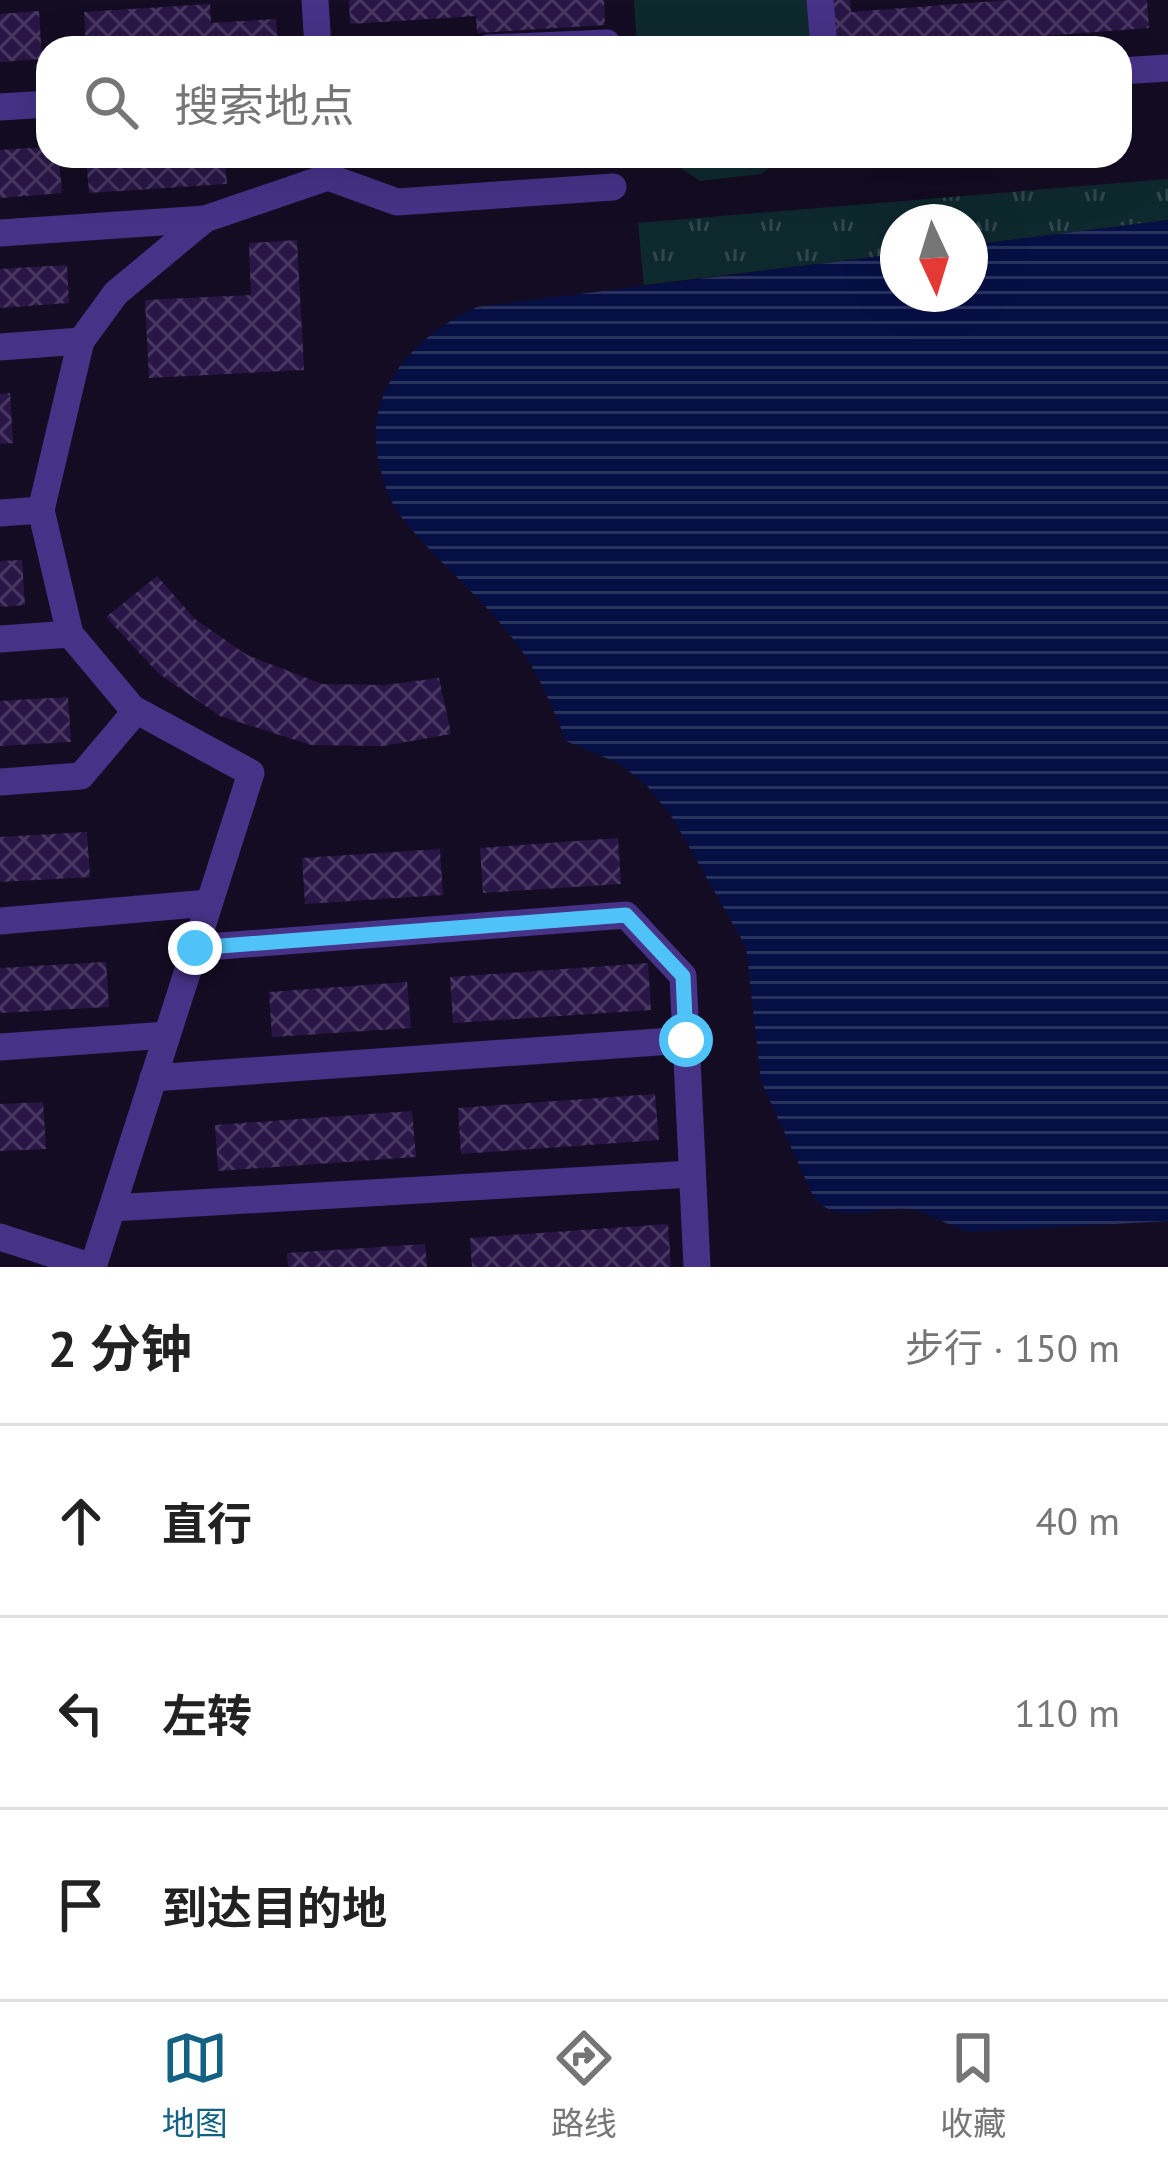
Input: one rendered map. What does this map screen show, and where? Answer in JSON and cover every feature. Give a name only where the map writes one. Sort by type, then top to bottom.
[{"type":"street","points":[[314,0],[317,36]]},
{"type":"street","points":[[820,0],[823,36]]},
{"type":"street","points":[[1132,70],[1168,68]]},
{"type":"street","points":[[0,107],[36,105]]},
{"type":"street","points":[[0,1238],[93,1267],[251,773],[136,711],[70,634],[41,510],[81,341],[116,293],[205,219],[325,168]]},
{"type":"street","points":[[329,168],[398,202],[613,187]]},
{"type":"street","points":[[0,233],[205,219]]},
{"type":"street","points":[[0,346],[81,341]]},
{"type":"street","points":[[0,513],[41,510]]},
{"type":"street","points":[[0,639],[70,634]]},
{"type":"street","points":[[0,782],[81,776],[136,711]]},
{"type":"street","points":[[0,921],[209,903]]},
{"type":"street","points":[[195,948],[626,915],[683,976],[697,1267]]},
{"type":"street","points":[[0,1047],[167,1035]]},
{"type":"street","points":[[153,1078],[686,1040]]},
{"type":"street","points":[[112,1208],[692,1174]]},
{"type":"green space","points":[[634,0],[808,0],[810,36],[636,36]]},
{"type":"green space","points":[[681,168],[769,168],[761,174],[700,181]]},
{"type":"green space","points":[[1168,179],[1168,220],[988,243],[988,204],[880,204],[880,256],[644,285],[638,223]]},
{"type":"shaded area","points":[[1168,220],[1168,1221],[970,1232],[914,1210],[836,1212],[815,1200],[761,1081],[746,947],[672,817],[648,787],[620,764],[566,741],[538,678],[516,643],[399,514],[379,463],[379,412],[399,368],[434,333],[477,307],[880,256],[880,312],[988,312],[988,243]]},
{"type":"building","points":[[349,0],[604,0],[605,25],[477,33],[476,16],[350,24]]},
{"type":"building","points":[[831,0],[850,0],[851,12],[1009,0],[1147,0],[1149,28],[1043,36],[834,36]]},
{"type":"building","points":[[210,4],[211,23],[276,19],[277,36],[85,36],[84,12]]},
{"type":"building","points":[[39,11],[36,59],[0,62],[0,14]]},
{"type":"building","points":[[36,148],[36,168],[60,168],[62,193],[0,198],[0,150]]},
{"type":"building","points":[[87,168],[226,168],[227,184],[89,193]]},
{"type":"building","points":[[297,240],[304,370],[149,378],[145,300],[251,295],[249,243]]},
{"type":"building","points":[[67,265],[69,303],[0,308],[0,269]]},
{"type":"building","points":[[10,393],[13,443],[0,444],[0,394]]},
{"type":"building","points":[[22,560],[25,605],[0,607],[0,561]]},
{"type":"building","points":[[157,576],[195,619],[247,655],[322,684],[384,685],[439,678],[451,734],[383,746],[311,745],[220,716],[158,673],[106,617]]},
{"type":"building","points":[[68,697],[71,742],[0,746],[0,701]]},
{"type":"building","points":[[87,832],[90,877],[0,882],[0,837]]},
{"type":"building","points":[[618,838],[621,884],[483,893],[480,848]]},
{"type":"building","points":[[440,849],[443,895],[305,904],[302,858]]},
{"type":"building","points":[[106,962],[109,1007],[0,1013],[0,968]]},
{"type":"building","points":[[648,963],[651,1010],[453,1023],[450,977]]},
{"type":"building","points":[[407,982],[411,1028],[272,1037],[269,992]]},
{"type":"building","points":[[655,1094],[659,1140],[461,1154],[458,1108]]},
{"type":"building","points":[[43,1102],[46,1149],[0,1151],[0,1104]]},
{"type":"building","points":[[412,1111],[416,1157],[218,1171],[215,1125]]},
{"type":"building","points":[[668,1224],[671,1267],[472,1267],[470,1238]]},
{"type":"building","points":[[425,1244],[427,1267],[288,1267],[287,1253]]},
{"type":"route","points":[[195,948],[626,915],[683,976],[686,1040]]}]
